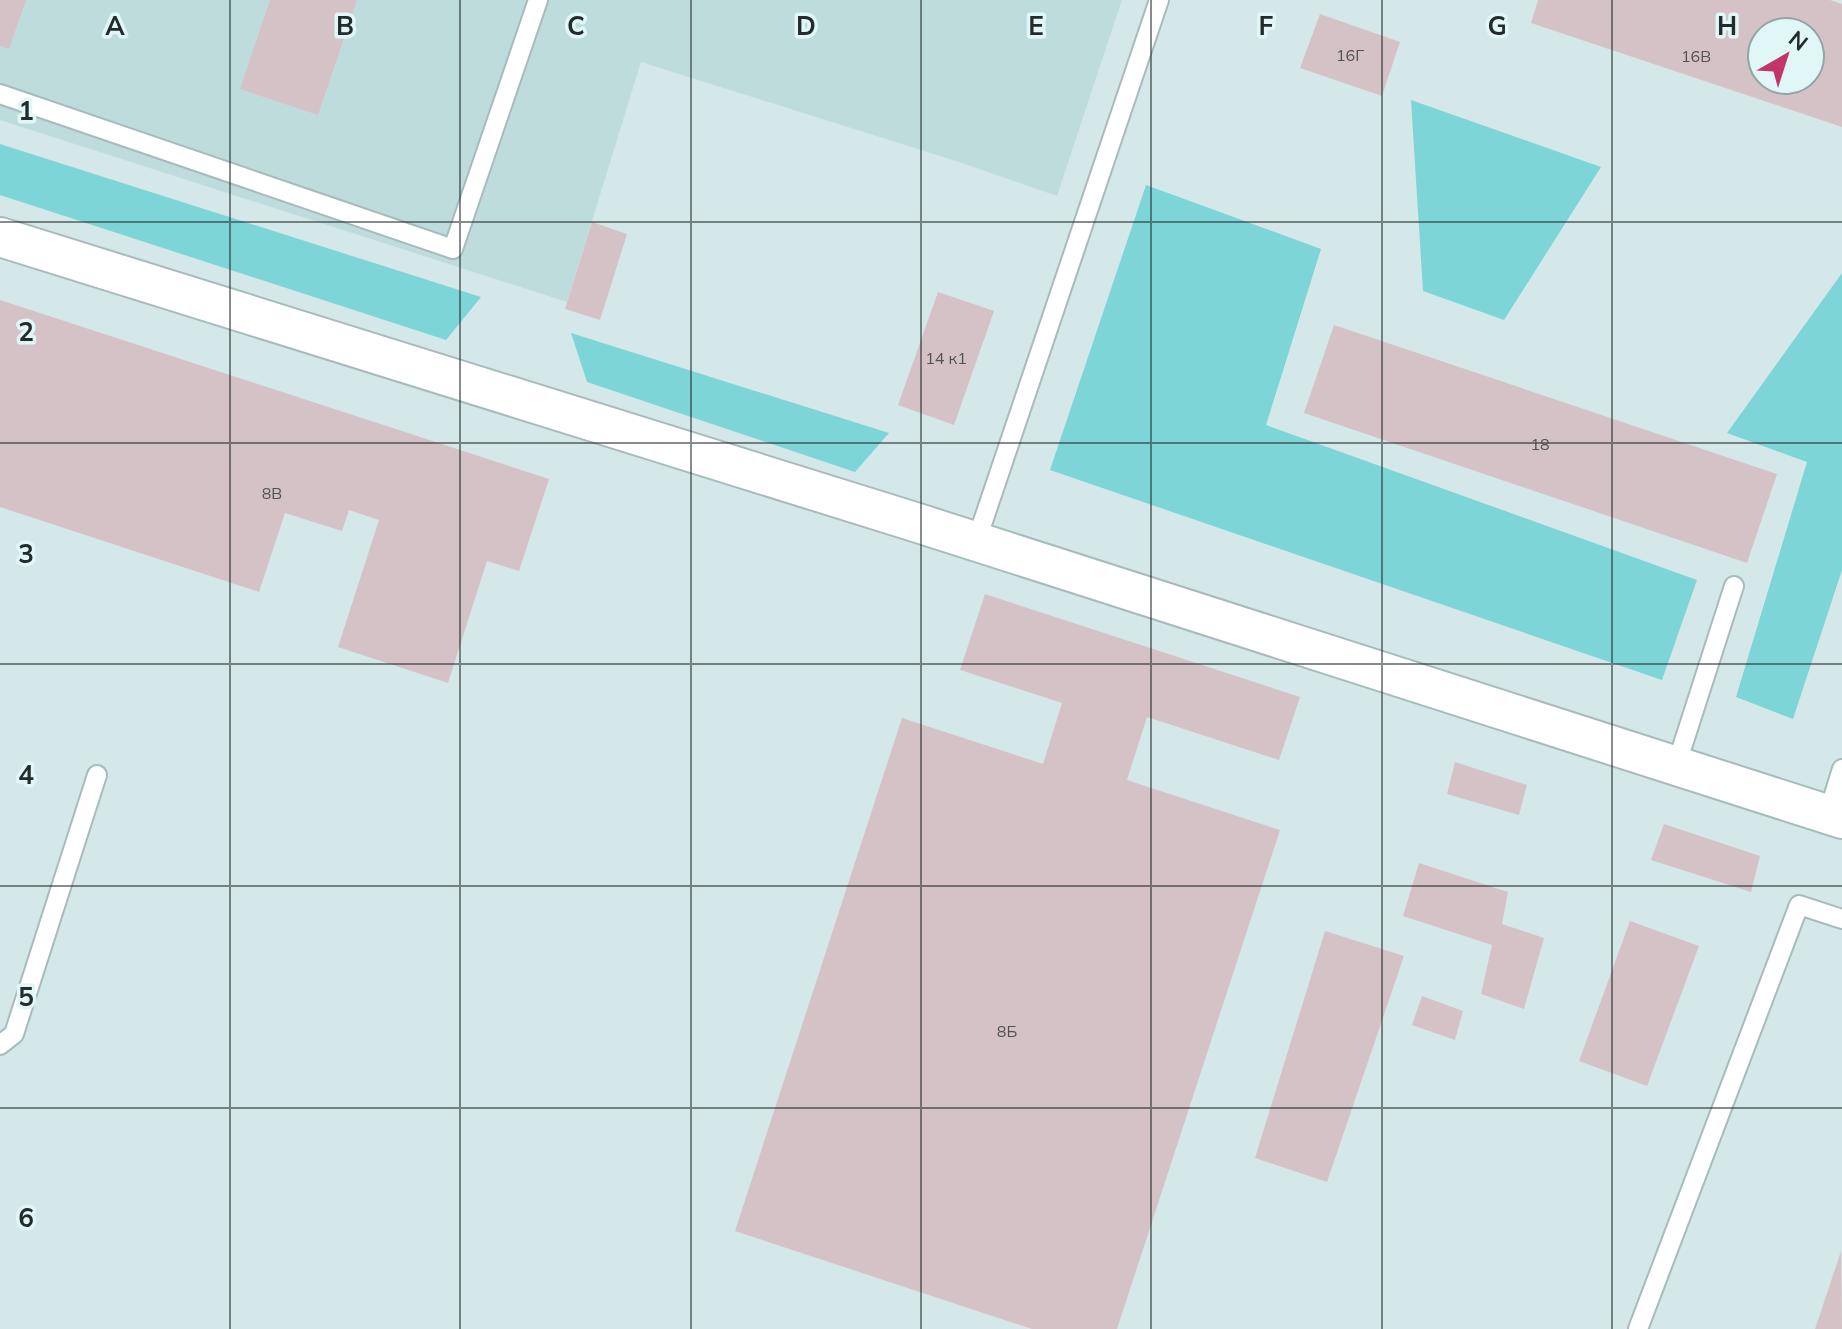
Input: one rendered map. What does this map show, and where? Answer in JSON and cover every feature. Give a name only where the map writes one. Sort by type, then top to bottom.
[{"type":"street","points":[[0,237],[976,542],[1835,817]]},
{"type":"lane","points":[[0,94],[453,249],[538,0]]},
{"type":"lane","points":[[976,542],[1159,0]]},
{"type":"lane","points":[[1676,766],[1734,586]]},
{"type":"lane","points":[[1835,817],[1842,769]]},
{"type":"lane","points":[[0,1045],[14,1034],[97,775]]},
{"type":"lane","points":[[1638,1329],[1799,905],[1842,919]]},
{"type":"shaded area","points":[[0,0],[1122,0],[1057,196],[641,62],[567,302],[0,120]]},
{"type":"shaded area","points":[[1411,100],[1601,167],[1504,320],[1423,291]]},
{"type":"shaded area","points":[[0,144],[481,297],[446,340],[0,195]]},
{"type":"shaded area","points":[[1146,185],[1321,249],[1266,425],[1697,580],[1662,680],[1050,470]]},
{"type":"shaded area","points":[[1842,273],[1842,570],[1793,719],[1736,697],[1807,462],[1727,433]]},
{"type":"shaded area","points":[[571,333],[889,433],[855,472],[587,382]]},
{"type":"building","points":[[0,0],[26,0],[9,49],[0,46]]},
{"type":"building","points":[[270,0],[357,0],[318,115],[240,89]]},
{"type":"building","points":[[1538,0],[1830,0],[1842,4],[1842,127],[1749,96],[1826,96],[1826,16],[1746,16],[1746,95],[1531,23]]},
{"type":"building","points":[[1320,14],[1400,42],[1382,96],[1300,68]]},
{"type":"building","points":[[592,222],[627,234],[600,320],[565,309]]},
{"type":"building","points":[[938,292],[994,311],[954,425],[898,405]]},
{"type":"building","points":[[0,300],[549,479],[519,571],[487,561],[448,683],[338,647],[379,520],[349,510],[342,531],[285,513],[259,592],[0,507]]},
{"type":"building","points":[[1334,325],[1777,474],[1747,563],[1304,413]]},
{"type":"building","points":[[985,594],[1300,697],[1279,760],[1147,717],[1127,780],[1280,830],[1117,1329],[1032,1329],[735,1231],[902,718],[1043,764],[1062,703],[960,670]]},
{"type":"building","points":[[1455,762],[1527,785],[1519,815],[1447,794]]},
{"type":"building","points":[[1664,824],[1760,856],[1751,892],[1651,860]]},
{"type":"building","points":[[1419,863],[1508,892],[1502,924],[1544,938],[1524,1009],[1481,994],[1492,945],[1403,916]]},
{"type":"building","points":[[1630,921],[1699,946],[1647,1086],[1579,1061]]},
{"type":"building","points":[[1325,931],[1404,956],[1327,1182],[1255,1158]]},
{"type":"building","points":[[1422,996],[1463,1011],[1455,1040],[1412,1025]]},
{"type":"building","points":[[1841,1251],[1842,1329],[1815,1329]]}]
